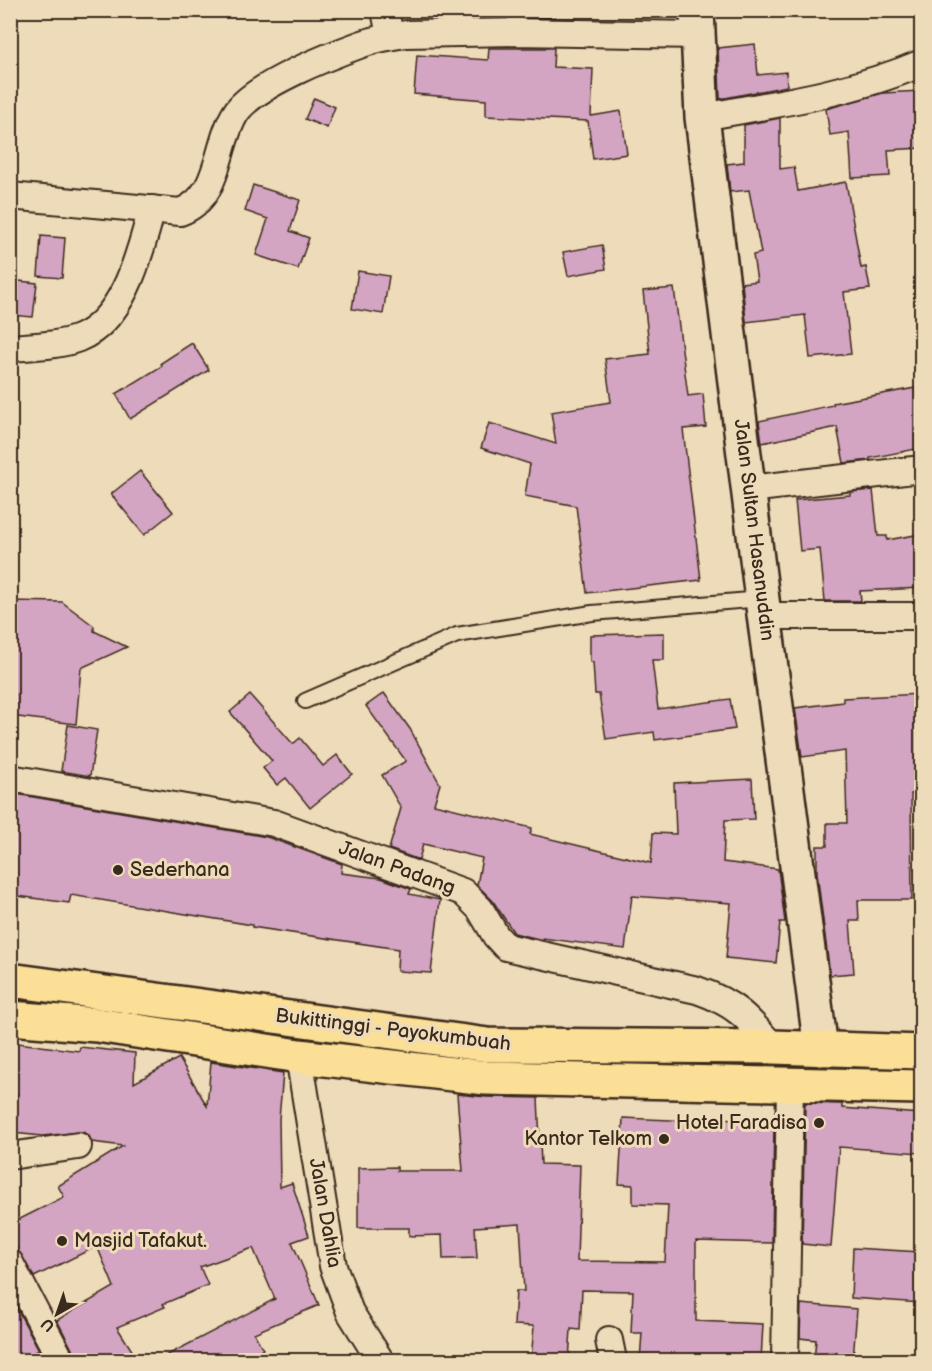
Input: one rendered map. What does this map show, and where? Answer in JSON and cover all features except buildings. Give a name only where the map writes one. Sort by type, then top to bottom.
[{"type":"highway","name":"Bukittinggi - Payokumbuah","points":[[10,980],[488,1045],[773,1047],[921,1052]]},
{"type":"highway","name":"Bukittinggi - Payokumbuah","points":[[10,1018],[97,1025],[299,1056],[486,1078],[921,1087]]},
{"type":"street","points":[[385,10],[390,36]]},
{"type":"street","points":[[10,196],[180,212],[195,204],[203,196],[209,186],[224,138],[237,111],[253,96],[298,71],[363,43],[390,36],[516,21],[698,23]]},
{"type":"street","name":"Jalan Sultan Hasanuddin","points":[[698,23],[702,117],[821,1049]]},
{"type":"street","points":[[702,117],[813,98],[903,71],[921,63]]},
{"type":"street","points":[[10,348],[56,344],[81,337],[108,317],[128,285],[152,209]]},
{"type":"street","points":[[749,489],[921,469]]},
{"type":"street","points":[[763,608],[921,616]]},
{"type":"street","name":"Jalan Padang","points":[[10,778],[274,823],[463,892],[480,909],[496,936],[506,947],[715,996],[748,1018],[773,1047]]},
{"type":"street","name":"Jalan Dahlia","points":[[299,1056],[333,1266],[350,1312],[380,1360]]},
{"type":"street","points":[[784,1360],[790,1085]]},
{"type":"street","points":[[10,1156],[78,1146]]},
{"type":"street","points":[[10,1263],[53,1358]]},
{"type":"lane","points":[[305,701],[457,635],[592,613],[763,608]]},
{"type":"place","name":"Sederhana","points":[[118,870]]},
{"type":"place","name":"Hotel Faradisa","points":[[819,1123]]},
{"type":"place","name":"Kantor Telkom","points":[[664,1139]]},
{"type":"place","name":"Masjid Tafakut.","points":[[62,1241]]}]
